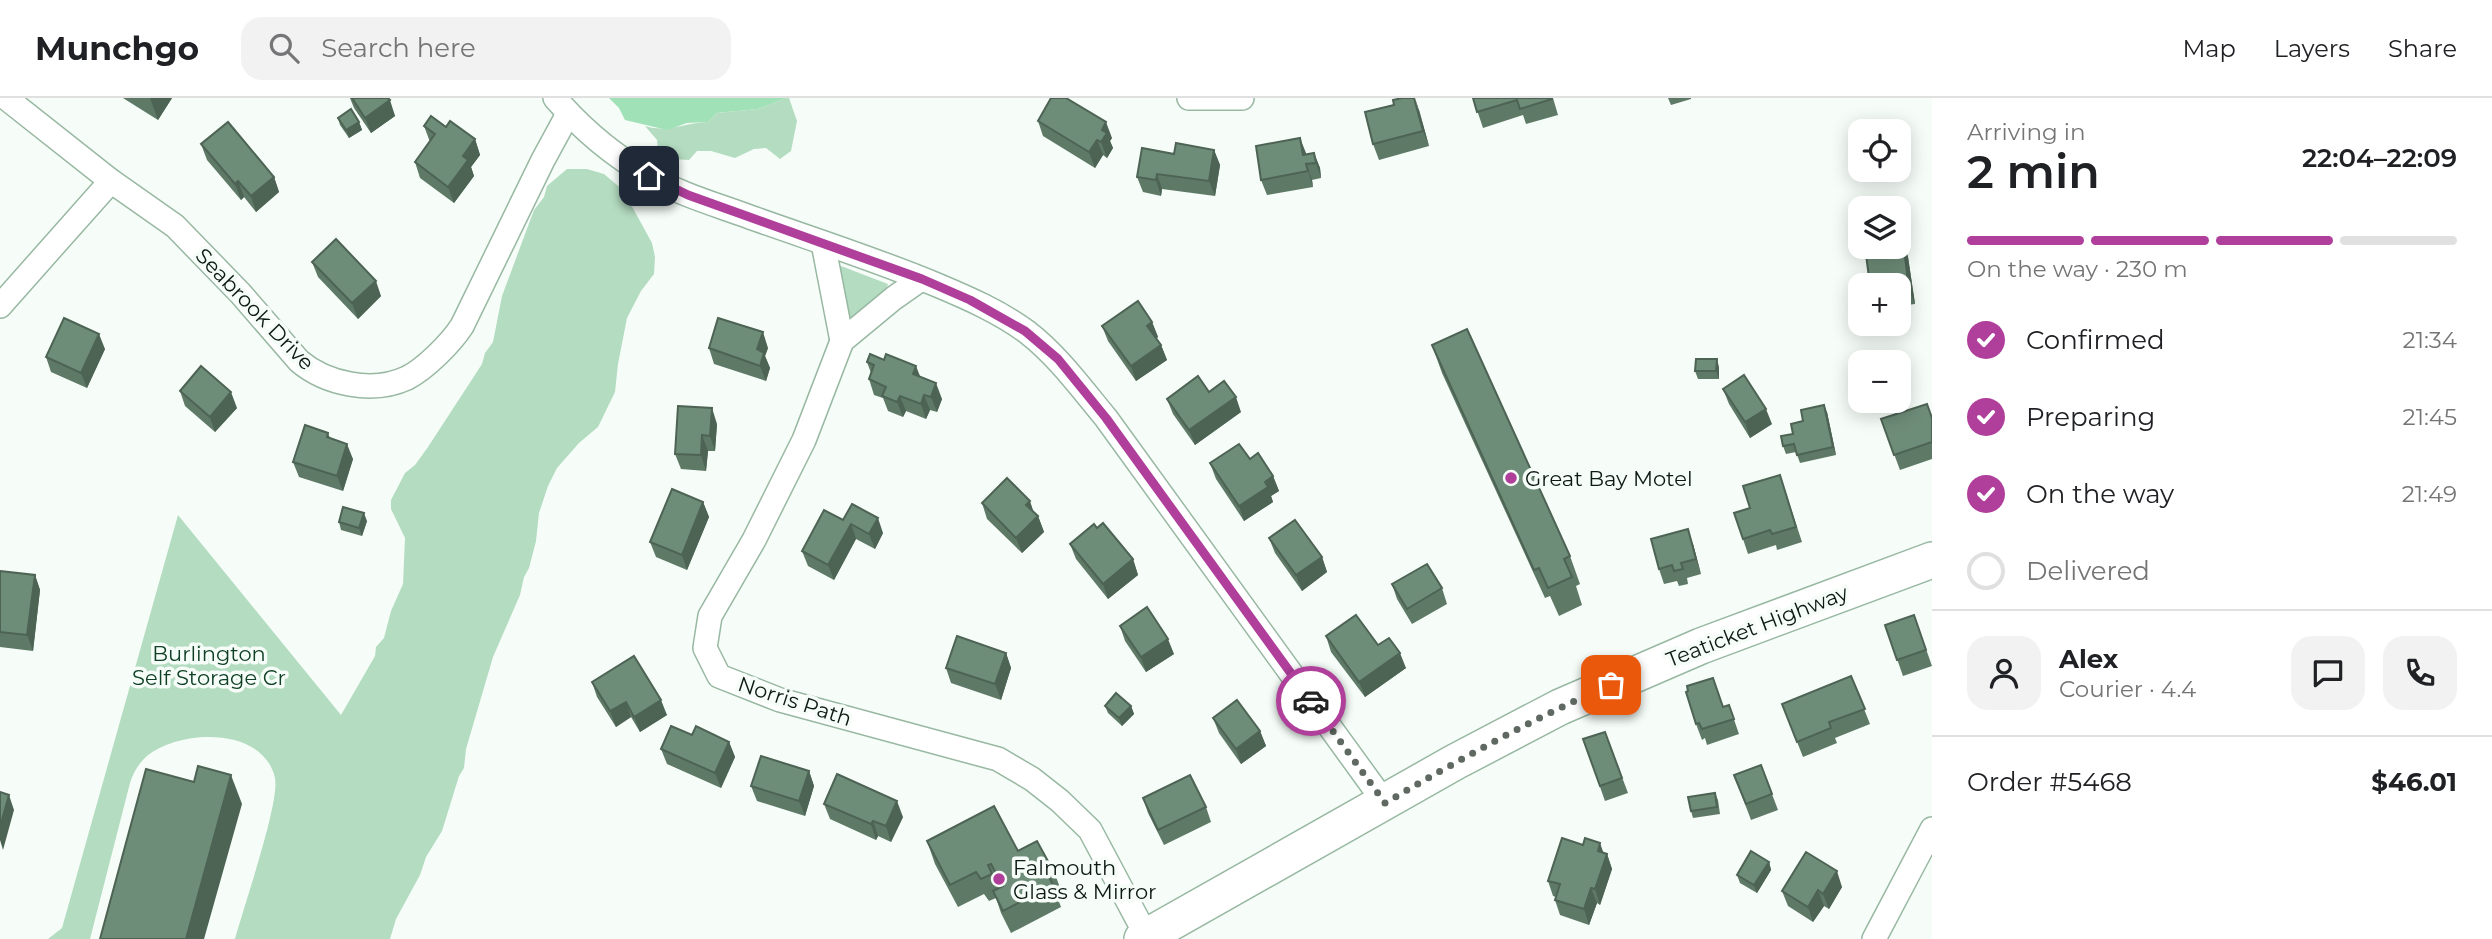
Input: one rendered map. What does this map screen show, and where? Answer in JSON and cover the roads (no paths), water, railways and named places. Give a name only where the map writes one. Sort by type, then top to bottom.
[{"type":"main road","name":"Teaticket Highway","points":[[1146,938],[1455,762],[1560,707],[1701,646],[1932,560]]},
{"type":"street","name":"Seabrook Drive","points":[[6,98],[111,181],[175,226],[310,370],[323,377],[349,383],[376,385],[407,378],[454,338],[543,160],[562,106]]},
{"type":"street","points":[[1189,98],[1242,98]]},
{"type":"street","points":[[562,106],[615,154],[649,176],[688,195],[922,279],[970,300],[1025,331],[1058,359],[1106,418],[1385,803]]},
{"type":"street","points":[[0,306],[111,181]]},
{"type":"street","points":[[823,243],[842,341]]},
{"type":"street","name":"Norris Path","points":[[922,279],[894,298],[842,341],[798,452],[754,540],[710,616],[705,648],[719,676],[780,700],[998,759],[1031,779],[1060,800],[1090,830],[1146,938]]},
{"type":"street","points":[[1874,939],[1932,829]]},
{"type":"place","name":"Great Bay Motel","points":[[1511,478]]},
{"type":"place","name":"Falmouth Glass & Mirror","points":[[999,879]]},
{"type":"park label","name":"Burlington Self Storage Cr","points":[[209,665]]}]
